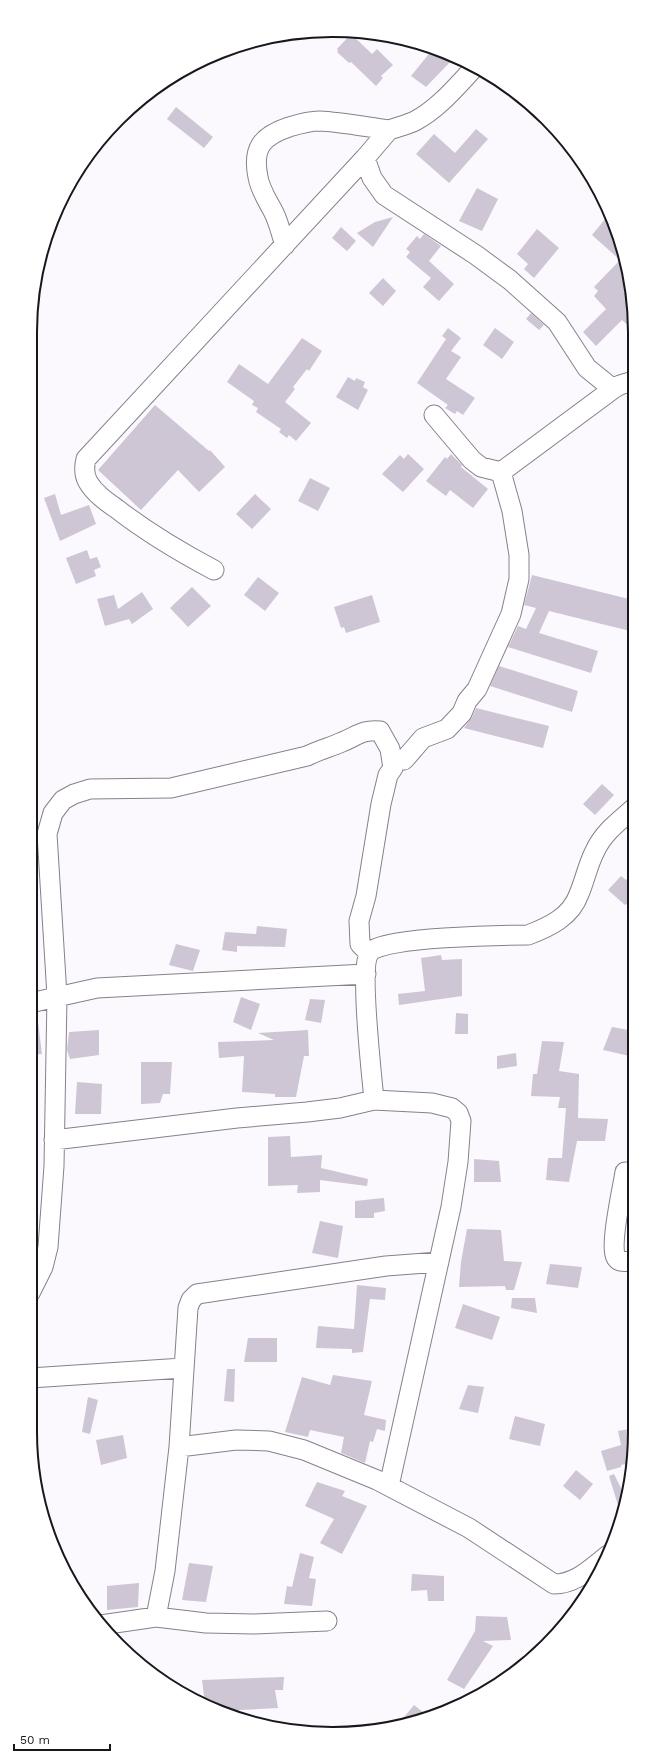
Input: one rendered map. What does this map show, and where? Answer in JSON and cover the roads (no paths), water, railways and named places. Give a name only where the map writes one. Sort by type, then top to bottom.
[{"type":"street","points":[[285,245],[274,214],[258,178],[256,160],[262,142],[279,130],[301,123],[318,121],[389,130],[415,121],[429,112],[443,100],[470,71]]},
{"type":"street","points":[[214,570],[173,548],[141,528],[98,495],[85,475],[86,459],[285,245],[389,130]]},
{"type":"street","points":[[365,158],[372,178],[384,195],[476,255],[510,280],[557,322],[587,368],[614,389]]},
{"type":"street","points":[[501,472],[614,389],[628,383]]},
{"type":"street","points":[[434,415],[472,460],[481,467],[501,472]]},
{"type":"street","points":[[404,760],[423,738],[447,729],[462,713],[467,701],[477,689],[512,614],[519,579],[519,555],[512,511],[501,472]]},
{"type":"street","points":[[37,1279],[43,1267],[48,1247],[54,1140],[57,996],[47,834],[53,813],[62,800],[90,789],[171,788],[307,756],[324,748],[342,743],[369,730],[380,731],[390,750],[393,768],[388,775],[381,804],[366,896],[359,921],[360,944],[369,953]]},
{"type":"street","points":[[374,1100],[367,1025],[366,974],[369,953],[374,948],[409,941],[528,935],[546,928],[563,918],[578,897],[594,852],[602,838],[628,814]]},
{"type":"street","points":[[37,1001],[97,988],[366,974]]},
{"type":"street","points":[[54,1140],[237,1118],[340,1108],[374,1100],[432,1103],[452,1108],[458,1113],[461,1121],[458,1162],[439,1262],[399,1435],[389,1486]]},
{"type":"street","points":[[625,1172],[614,1241],[614,1254],[617,1260],[628,1262]]},
{"type":"street","points":[[156,1617],[165,1571],[179,1447],[183,1368],[188,1308],[191,1300],[198,1294],[386,1266],[439,1262]]},
{"type":"street","points":[[37,1378],[183,1368]]},
{"type":"street","points":[[179,1447],[236,1440],[269,1441],[304,1450],[389,1486],[469,1528],[554,1584],[565,1584],[577,1579],[597,1563]]},
{"type":"street","points":[[108,1624],[156,1617],[206,1623],[254,1624],[327,1621]]}]
